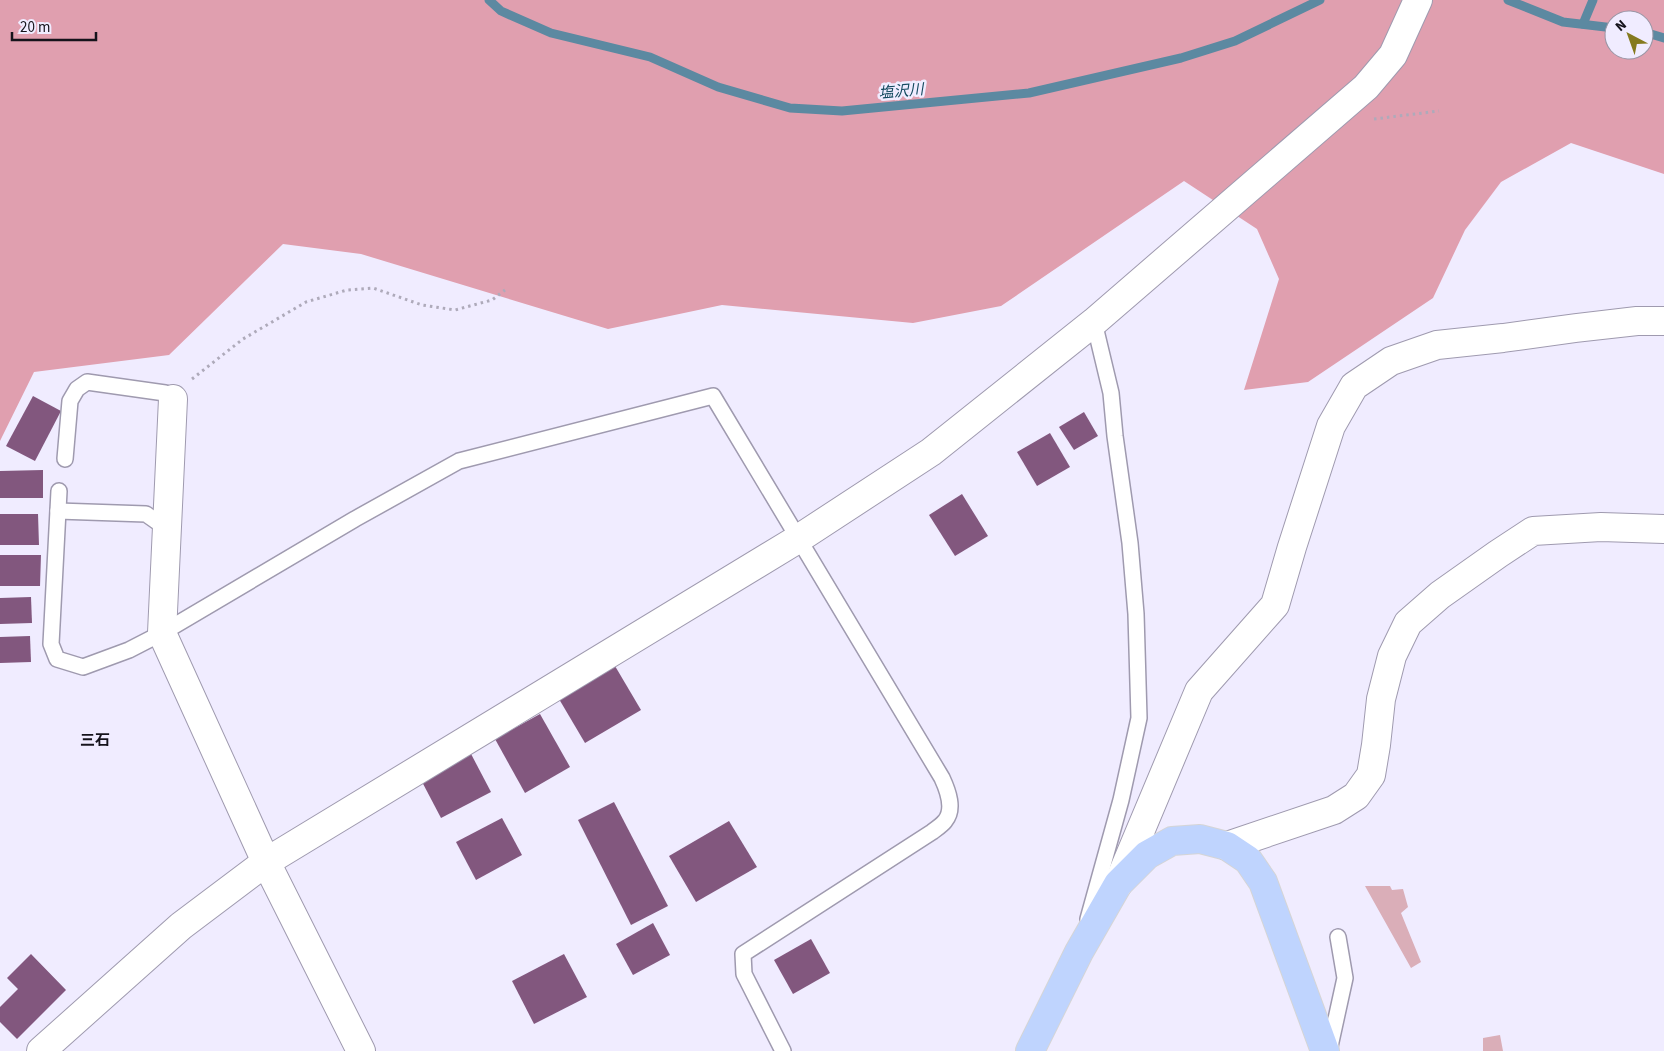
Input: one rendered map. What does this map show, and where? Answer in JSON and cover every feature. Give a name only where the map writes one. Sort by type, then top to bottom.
[{"type":"highway","points":[[1030,1051],[1079,952],[1118,884],[1147,855],[1172,841],[1200,839],[1227,846],[1248,860],[1263,882],[1325,1051]]},
{"type":"street","points":[[41,1051],[181,926],[266,862],[798,539],[931,452],[1094,322],[1366,87],[1393,55],[1418,0]]},
{"type":"street","points":[[1118,884],[1200,691],[1275,605],[1331,426],[1354,386],[1391,361],[1437,345],[1637,321],[1664,321]]},
{"type":"street","points":[[173,399],[162,634],[266,862],[361,1051]]},
{"type":"street","points":[[1227,846],[1334,810],[1356,796],[1371,775],[1381,699],[1392,656],[1408,623],[1448,590],[1533,531],[1601,527],[1664,529]]},
{"type":"lane","points":[[1079,952],[1121,800],[1140,718],[1136,614],[1130,544],[1111,393],[1094,322]]},
{"type":"lane","points":[[65,458],[70,401],[76,389],[87,382],[165,393],[173,399]]},
{"type":"lane","points":[[58,491],[51,644],[56,659],[82,667],[129,650],[162,634],[355,519],[459,461],[714,396],[942,778],[948,791],[951,806],[946,820],[932,832],[743,954],[744,974],[783,1051]]},
{"type":"lane","points":[[58,511],[146,514],[166,528]]},
{"type":"lane","points":[[1329,1051],[1346,978],[1338,937]]},
{"type":"path","points":[[173,399],[191,379],[243,339],[306,302],[347,290],[374,288],[422,305],[455,310],[492,300],[505,290]]},
{"type":"shaded area","points":[[0,0],[1664,0],[1664,174],[1571,143],[1501,182],[1465,230],[1433,298],[1308,382],[1244,390],[1279,279],[1257,229],[1184,181],[1001,306],[913,323],[722,305],[608,329],[361,254],[283,244],[169,355],[34,372],[0,441]]},
{"type":"shaded area","points":[[1365,886],[1390,886],[1392,890],[1403,889],[1408,907],[1401,913],[1421,962],[1411,968]]},
{"type":"shaded area","points":[[1500,1035],[1503,1051],[1483,1051],[1483,1038]]},
{"type":"building","points":[[33,396],[61,411],[35,461],[6,446]]},
{"type":"building","points":[[1084,412],[1098,436],[1074,450],[1059,427]]},
{"type":"building","points":[[1050,433],[1070,467],[1037,486],[1017,452]]},
{"type":"building","points":[[43,470],[43,498],[0,498],[0,471]]},
{"type":"building","points":[[962,494],[988,536],[955,556],[929,515]]},
{"type":"building","points":[[0,514],[38,514],[39,545],[0,545]]},
{"type":"building","points":[[0,555],[41,555],[40,586],[0,586]]},
{"type":"building","points":[[31,597],[32,623],[0,624],[0,598]]},
{"type":"building","points":[[30,636],[31,662],[0,663],[0,637]]},
{"type":"building","points":[[615,666],[641,710],[585,743],[559,699]]},
{"type":"building","points":[[540,714],[570,767],[525,793],[495,739]]},
{"type":"building","points":[[470,752],[491,792],[441,818],[420,778]]},
{"type":"building","points":[[614,802],[668,906],[631,925],[578,820]]},
{"type":"building","points":[[502,818],[522,855],[476,880],[456,842]]},
{"type":"building","points":[[729,821],[757,867],[696,902],[669,856]]},
{"type":"building","points":[[653,923],[670,955],[633,975],[616,944]]},
{"type":"building","points":[[811,939],[830,973],[793,994],[774,960]]},
{"type":"building","points":[[31,954],[66,990],[17,1039],[0,1022],[0,1007],[18,989],[7,978]]},
{"type":"building","points":[[564,954],[587,997],[534,1024],[512,981]]},
{"type":"waterway","name":"塩沢川","points":[[489,0],[501,11],[551,33],[650,57],[718,87],[790,108],[842,111],[1029,93],[1181,58],[1235,41],[1320,0]]},
{"type":"waterway","name":"塩沢川","points":[[1508,0],[1563,22],[1604,27]]},
{"type":"waterway","points":[[1583,24],[1593,0]]},
{"type":"waterway","name":"塩沢川","points":[[1654,35],[1664,38]]},
{"type":"district","name":"三石","points":[[95,740]]}]
